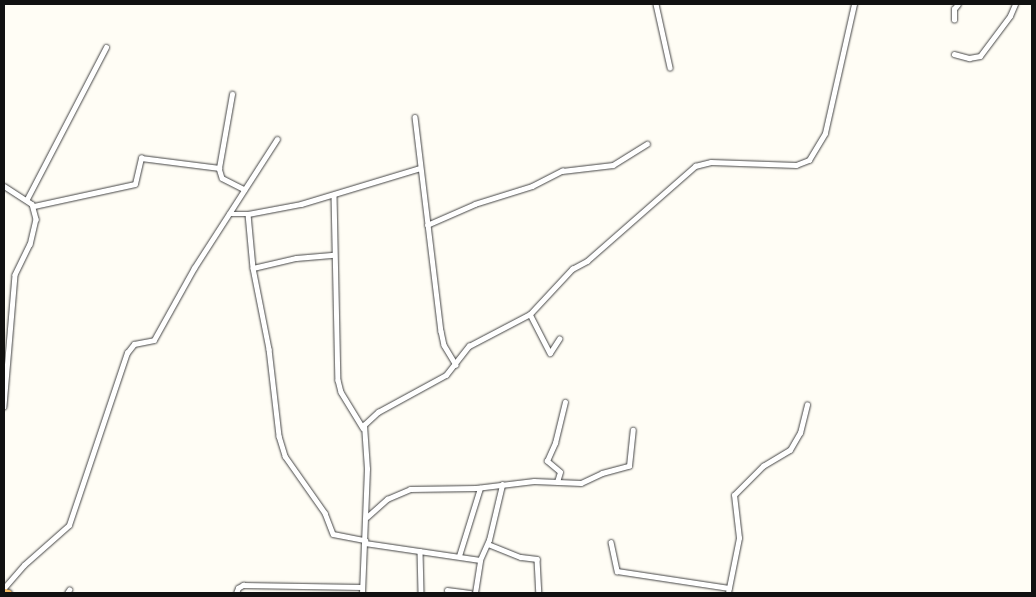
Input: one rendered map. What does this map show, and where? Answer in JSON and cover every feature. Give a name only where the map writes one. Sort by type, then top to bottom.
[{"type":"highway","points":[[4,590],[8,593]]},
{"type":"street","points":[[656,4],[670,67]]},
{"type":"street","points":[[363,428],[378,412],[442,378],[456,365],[469,346],[530,314],[568,273],[695,166],[711,162],[796,165],[809,160],[825,133],[854,4]]},
{"type":"street","points":[[954,20],[954,9],[958,4]]},
{"type":"street","points":[[954,54],[969,58],[980,56],[1010,16],[1015,4]]},
{"type":"street","points":[[27,199],[106,48]]},
{"type":"street","points":[[232,94],[219,168],[222,178],[244,189]]},
{"type":"street","points":[[415,117],[427,225],[443,340],[456,365]]},
{"type":"street","points":[[4,590],[24,565],[69,525],[127,353],[134,344],[154,340],[244,189],[277,139]]},
{"type":"street","points":[[427,225],[475,204],[532,186],[562,171],[613,165],[647,144]]},
{"type":"street","points":[[34,206],[135,184],[141,158],[219,168]]},
{"type":"street","points":[[229,214],[248,214],[334,195],[420,168]]},
{"type":"street","points":[[4,186],[27,199],[34,206],[33,234],[15,275],[4,407]]},
{"type":"street","points":[[334,195],[338,385],[363,428],[367,463],[362,593]]},
{"type":"street","points":[[248,214],[253,268],[269,349],[279,436],[286,456],[324,513],[332,534],[420,551],[480,560]]},
{"type":"street","points":[[253,268],[296,258],[334,255]]},
{"type":"street","points":[[530,314],[550,353],[559,339]]},
{"type":"street","points":[[557,482],[560,472],[547,461],[556,443],[565,402]]},
{"type":"street","points":[[611,542],[615,570],[619,572],[729,591],[739,538],[734,495],[763,466],[790,450],[800,434],[807,405]]},
{"type":"street","points":[[366,517],[387,499],[405,489],[480,488],[528,481],[577,484],[602,473],[627,468],[633,430]]},
{"type":"street","points":[[475,593],[480,560],[488,544],[502,485]]},
{"type":"street","points":[[459,556],[480,488]]},
{"type":"street","points":[[488,544],[521,557],[537,559],[539,593]]},
{"type":"street","points":[[420,551],[421,593]]},
{"type":"street","points":[[236,593],[238,588],[243,585],[362,587]]},
{"type":"street","points":[[296,593],[297,587]]},
{"type":"street","points":[[447,590],[470,593]]}]
